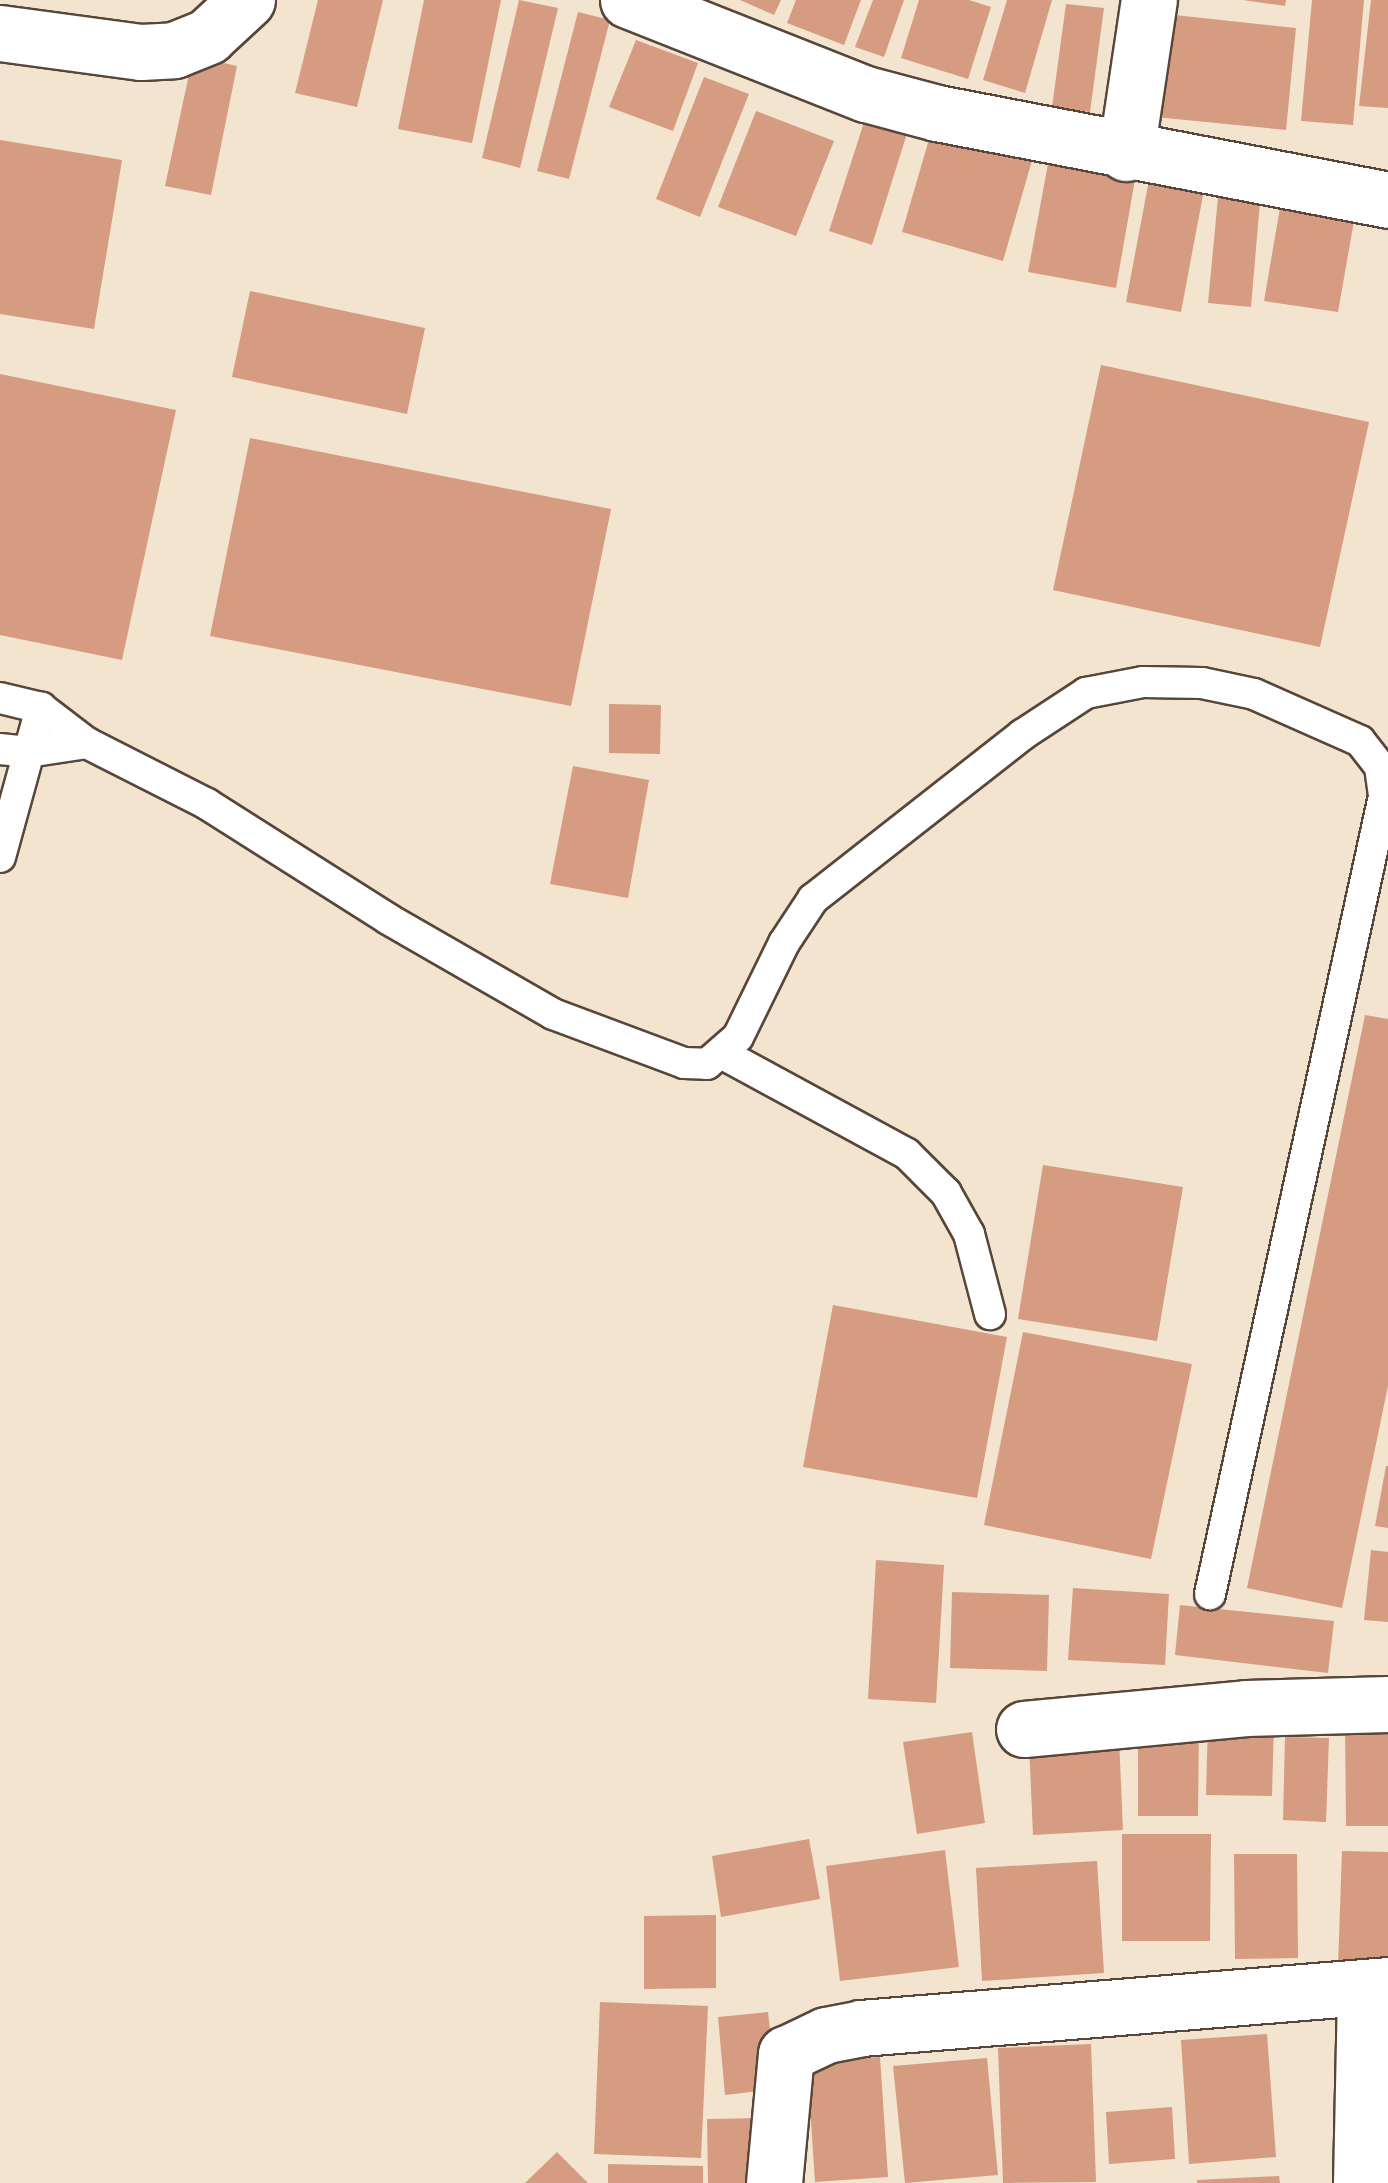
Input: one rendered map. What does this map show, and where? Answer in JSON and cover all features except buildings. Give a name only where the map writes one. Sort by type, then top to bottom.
[{"type":"street","points":[[0,33],[141,52],[174,50],[208,36],[248,0]]},
{"type":"street","points":[[628,0],[866,94],[1126,153],[1388,200]]},
{"type":"street","points":[[1126,153],[1149,0]]},
{"type":"street","points":[[1024,1729],[1246,1708],[1388,1704]]},
{"type":"street","points":[[774,2183],[774,2149],[786,2054],[826,2035],[860,2028],[1376,1986],[1361,2183]]},
{"type":"lane","points":[[0,698],[41,708],[87,743],[207,804],[388,919],[553,1014],[684,1062],[706,1064],[723,1054],[738,1037],[784,943],[813,898],[1022,734],[1086,693],[1143,682],[1202,683],[1254,694],[1360,741],[1380,768],[1384,796],[1210,1594]]},
{"type":"lane","points":[[0,857],[14,751],[41,708]]},
{"type":"lane","points":[[14,751],[87,743]]},
{"type":"lane","points":[[723,1054],[907,1154],[946,1193],[969,1234],[990,1314]]}]
